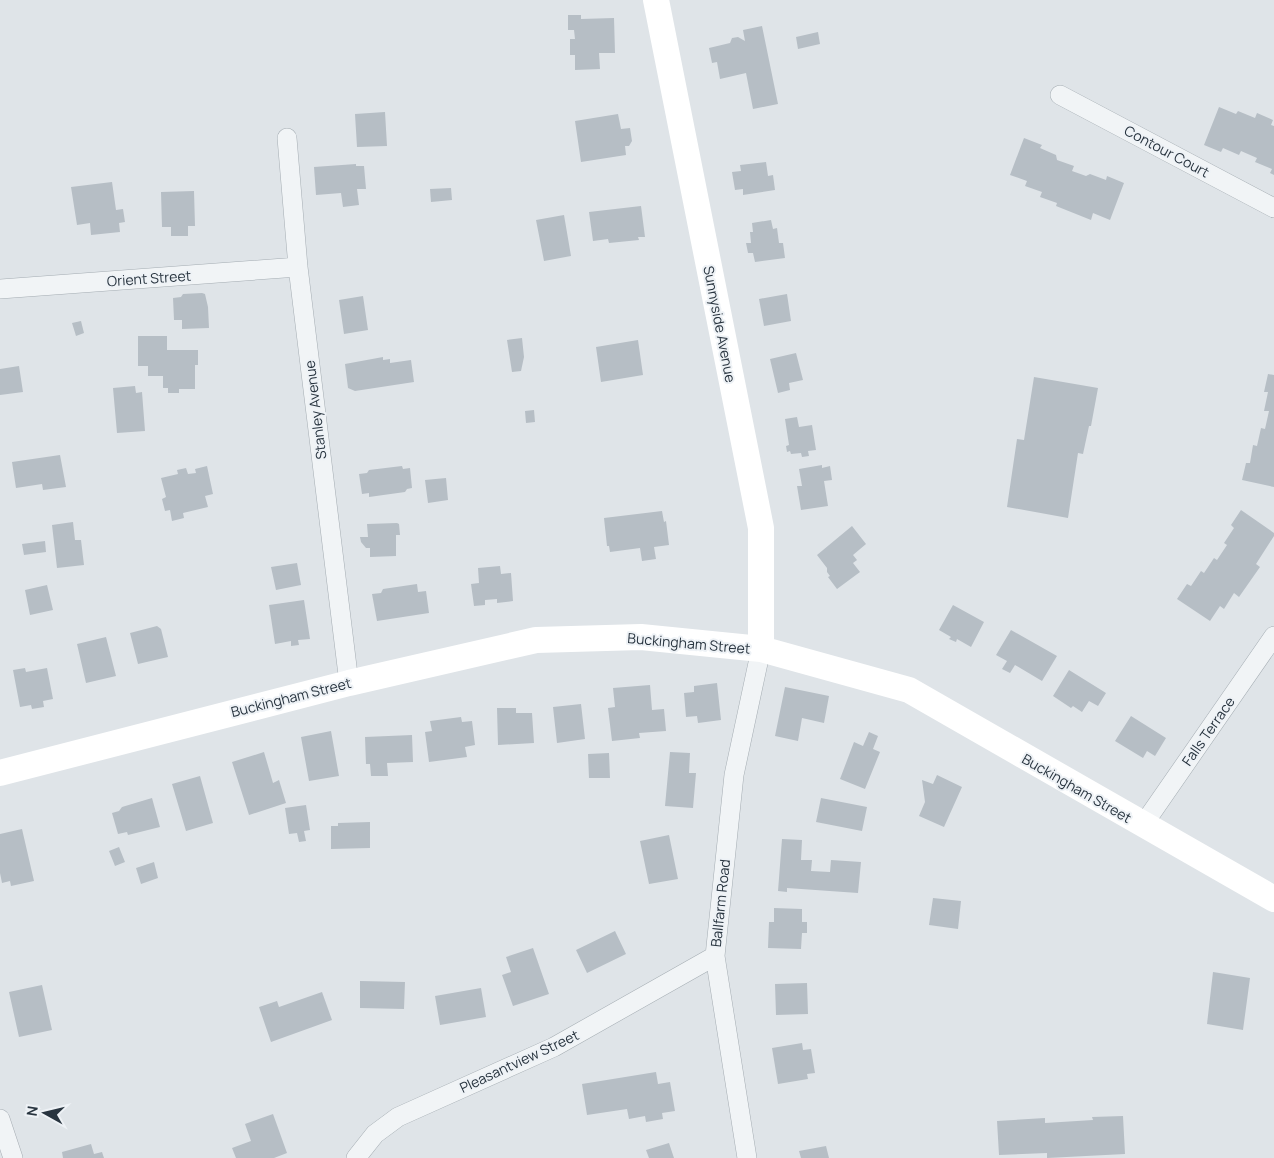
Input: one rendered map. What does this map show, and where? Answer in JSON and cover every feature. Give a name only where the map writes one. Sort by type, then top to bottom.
[{"type":"main road","name":"Sunnyside Avenue","points":[[656,0],[761,528],[761,649]]},
{"type":"main road","name":"Buckingham Street","points":[[0,773],[349,682],[536,640],[641,637],[761,649],[909,690],[1143,826],[1274,899]]},
{"type":"street","name":"Contour Court","points":[[1060,95],[1274,208]]},
{"type":"street","name":"Stanley Avenue","points":[[287,138],[298,266],[349,682]]},
{"type":"street","name":"Orient Street","points":[[0,289],[298,266]]},
{"type":"street","name":"Falls Terrace","points":[[1143,826],[1274,636]]},
{"type":"street","name":"Ballfarm Road","points":[[747,1158],[714,956],[734,775],[761,649]]},
{"type":"street","name":"Pleasantview Street","points":[[356,1158],[375,1134],[398,1117],[554,1047],[714,956]]},
{"type":"street","points":[[0,1118],[13,1158]]},
{"type":"building","points":[[568,15],[581,15],[581,19],[614,18],[615,53],[599,53],[600,69],[575,70],[575,55],[570,55],[570,39],[575,39],[574,30],[568,30]]},
{"type":"building","points":[[762,26],[778,104],[753,109],[746,73],[720,79],[717,62],[712,63],[709,48],[730,43],[732,38],[738,37],[745,41],[743,30]]},
{"type":"building","points":[[818,32],[820,44],[798,49],[796,37]]},
{"type":"building","points":[[1219,107],[1236,114],[1238,111],[1255,118],[1257,113],[1273,120],[1271,125],[1274,126],[1274,175],[1270,173],[1272,169],[1255,162],[1257,158],[1241,151],[1239,155],[1223,148],[1221,152],[1204,145]]},
{"type":"building","points":[[385,112],[387,146],[357,147],[355,114]]},
{"type":"building","points":[[618,114],[621,129],[630,128],[632,141],[629,146],[625,146],[626,155],[581,162],[575,121]]},
{"type":"building","points":[[1024,138],[1042,145],[1040,148],[1056,155],[1057,160],[1074,166],[1072,171],[1086,176],[1090,174],[1106,180],[1107,176],[1124,183],[1110,220],[1093,213],[1091,220],[1056,206],[1057,203],[1040,197],[1042,192],[1025,186],[1027,181],[1010,175]]},
{"type":"building","points":[[766,162],[768,176],[773,175],[775,190],[743,195],[743,189],[735,190],[732,172],[741,171],[740,165]]},
{"type":"building","points":[[356,164],[356,166],[364,166],[366,189],[357,189],[359,205],[343,207],[341,193],[316,195],[314,167]]},
{"type":"building","points":[[112,182],[116,210],[123,209],[125,222],[119,223],[120,232],[91,235],[90,223],[77,225],[71,187]]},
{"type":"building","points":[[451,188],[452,200],[431,202],[430,189]]},
{"type":"building","points":[[194,191],[195,226],[188,226],[188,236],[171,236],[171,227],[162,227],[161,192]]},
{"type":"building","points":[[641,206],[645,237],[638,237],[639,240],[609,243],[608,239],[593,241],[589,212]]},
{"type":"building","points":[[564,215],[571,256],[544,261],[536,220]]},
{"type":"building","points":[[771,220],[773,229],[777,228],[779,243],[783,243],[785,258],[755,262],[753,253],[748,253],[746,243],[751,243],[750,232],[753,232],[752,223]]},
{"type":"building","points":[[183,294],[205,294],[208,307],[209,328],[182,329],[182,320],[174,320],[173,298],[181,297]]},
{"type":"building","points":[[787,294],[791,321],[764,326],[759,299]]},
{"type":"building","points":[[363,296],[368,330],[344,334],[339,300]]},
{"type":"building","points":[[81,321],[84,333],[76,336],[72,323]]},
{"type":"building","points":[[138,336],[167,336],[167,350],[198,350],[198,365],[195,365],[195,389],[179,389],[179,393],[168,393],[168,388],[163,388],[163,376],[148,376],[148,366],[138,366]]},
{"type":"building","points":[[522,338],[524,357],[521,371],[512,372],[507,340]]},
{"type":"building","points":[[638,340],[643,375],[601,382],[596,347]]},
{"type":"building","points":[[796,353],[803,380],[789,383],[790,390],[778,393],[770,359]]},
{"type":"building","points":[[383,357],[383,360],[390,359],[390,363],[411,360],[414,382],[355,391],[348,388],[345,364]]},
{"type":"building","points":[[19,366],[23,392],[0,395],[0,369]]},
{"type":"building","points":[[1268,374],[1274,375],[1274,487],[1242,480],[1246,463],[1250,463],[1253,445],[1257,446],[1261,428],[1265,429],[1269,411],[1264,411],[1268,392],[1264,392]]},
{"type":"building","points":[[1034,377],[1098,388],[1091,426],[1089,426],[1083,454],[1078,453],[1068,518],[1007,507],[1017,439],[1024,440]]},
{"type":"building","points":[[135,386],[136,393],[142,392],[145,431],[117,433],[113,388]]},
{"type":"building","points":[[534,410],[535,422],[526,423],[525,411]]},
{"type":"building","points":[[797,417],[799,427],[812,425],[816,450],[808,451],[809,456],[802,457],[801,453],[791,454],[790,451],[787,452],[786,446],[789,445],[785,419]]},
{"type":"building","points":[[60,455],[66,487],[43,490],[42,484],[16,488],[12,462]]},
{"type":"building","points":[[822,465],[822,468],[830,466],[832,480],[824,481],[828,506],[801,510],[797,486],[802,486],[799,469]]},
{"type":"building","points":[[207,466],[213,494],[205,496],[208,507],[183,513],[184,518],[172,521],[170,510],[165,511],[162,499],[166,497],[161,478],[178,474],[177,470],[186,468],[188,474],[196,473],[195,469]]},
{"type":"building","points":[[402,466],[403,469],[410,468],[412,488],[407,489],[405,492],[369,497],[369,493],[362,494],[359,474],[367,473],[369,470]]},
{"type":"building","points":[[446,478],[448,500],[428,503],[425,480]]},
{"type":"building","points":[[1241,510],[1274,533],[1274,536],[1256,564],[1260,567],[1239,597],[1234,593],[1224,609],[1220,606],[1210,621],[1177,599],[1187,584],[1191,586],[1201,571],[1204,573],[1214,558],[1217,560],[1227,545],[1224,543],[1234,528],[1231,525]]},
{"type":"building","points":[[662,511],[664,522],[666,521],[669,545],[654,547],[656,559],[642,561],[640,548],[610,552],[609,546],[607,546],[604,518]]},
{"type":"building","points":[[73,522],[75,540],[81,540],[84,565],[57,568],[52,525]]},
{"type":"building","points":[[367,524],[399,524],[400,535],[396,535],[396,556],[370,557],[370,548],[366,548],[361,542],[360,537],[368,537]]},
{"type":"building","points":[[852,526],[866,544],[853,555],[857,560],[853,563],[860,572],[837,589],[828,577],[830,576],[827,568],[817,555]]},
{"type":"building","points":[[45,541],[46,552],[24,555],[22,544]]},
{"type":"building","points":[[297,563],[301,585],[276,590],[271,567]]},
{"type":"building","points":[[500,566],[501,574],[511,573],[513,601],[497,603],[497,599],[485,600],[485,605],[474,606],[471,584],[479,583],[478,568]]},
{"type":"building","points":[[417,584],[418,592],[426,591],[429,613],[377,621],[372,594],[381,593],[383,589]]},
{"type":"building","points":[[47,585],[53,610],[30,615],[25,590]]},
{"type":"building","points":[[304,600],[310,639],[298,640],[299,645],[291,646],[291,641],[275,644],[269,605]]},
{"type":"building","points":[[953,605],[984,622],[971,647],[957,639],[956,642],[949,639],[951,637],[939,630]]},
{"type":"building","points":[[157,626],[161,629],[168,657],[138,664],[130,633]]},
{"type":"building","points":[[1011,630],[1057,656],[1042,681],[1015,665],[1010,673],[1002,669],[1007,661],[996,655]]},
{"type":"building","points":[[106,637],[116,676],[86,683],[77,644]]},
{"type":"building","points":[[25,668],[26,672],[47,668],[53,699],[43,701],[44,707],[32,709],[31,705],[20,707],[13,670]]},
{"type":"building","points":[[1069,670],[1106,693],[1098,706],[1089,701],[1082,712],[1073,706],[1071,708],[1053,696]]},
{"type":"building","points":[[717,683],[721,720],[698,723],[697,716],[686,717],[684,693],[694,692],[694,686]]},
{"type":"building","points":[[650,685],[652,710],[664,709],[666,731],[639,733],[640,738],[612,741],[608,708],[615,707],[613,688]]},
{"type":"building","points":[[785,687],[829,696],[824,723],[802,718],[798,741],[775,736]]},
{"type":"building","points":[[581,704],[585,739],[557,743],[553,707]]},
{"type":"building","points":[[497,708],[516,708],[516,713],[532,713],[534,743],[498,745]]},
{"type":"building","points":[[1131,716],[1166,738],[1155,756],[1147,751],[1143,758],[1115,741]]},
{"type":"building","points":[[461,717],[462,722],[472,721],[475,745],[465,747],[467,757],[429,762],[425,732],[432,731],[430,721]]},
{"type":"building","points":[[331,731],[339,776],[309,781],[301,737]]},
{"type":"building","points":[[869,732],[878,736],[873,749],[880,752],[865,789],[840,779],[854,742],[863,746]]},
{"type":"building","points":[[412,735],[413,762],[387,763],[388,776],[371,776],[370,764],[366,764],[365,737]]},
{"type":"building","points":[[264,752],[273,783],[279,780],[286,803],[249,815],[232,762]]},
{"type":"building","points":[[670,752],[690,753],[689,773],[696,773],[693,808],[665,806]]},
{"type":"building","points":[[609,753],[610,778],[589,778],[588,754]]},
{"type":"building","points":[[937,775],[962,787],[944,827],[919,816],[925,802],[922,780],[933,784]]},
{"type":"building","points":[[200,776],[213,823],[186,831],[172,784]]},
{"type":"building","points":[[152,798],[160,827],[128,835],[127,832],[118,834],[112,813],[119,811],[122,807]]},
{"type":"building","points":[[821,798],[867,807],[862,831],[816,822]]},
{"type":"building","points":[[306,805],[310,830],[304,831],[306,841],[299,842],[297,833],[289,834],[285,808]]},
{"type":"building","points":[[370,822],[370,848],[331,849],[331,826],[338,826],[338,823]]},
{"type":"building","points":[[22,829],[34,881],[11,886],[10,881],[2,883],[0,873],[0,834]]},
{"type":"building","points":[[669,835],[678,879],[649,884],[640,841]]},
{"type":"building","points":[[782,839],[802,840],[801,860],[812,860],[811,871],[830,872],[831,860],[861,862],[858,893],[787,888],[787,892],[778,891]]},
{"type":"building","points":[[119,847],[125,862],[115,866],[109,851]]},
{"type":"building","points":[[154,862],[158,878],[141,884],[136,868]]},
{"type":"building","points":[[933,898],[961,901],[958,929],[929,925]]},
{"type":"building","points":[[774,908],[802,909],[802,922],[807,922],[807,933],[802,933],[801,949],[768,948],[769,922],[774,922]]},
{"type":"building","points":[[615,931],[626,954],[587,973],[576,950]]},
{"type":"building","points":[[533,948],[549,994],[513,1006],[502,975],[511,972],[506,957]]},
{"type":"building","points":[[1213,972],[1250,978],[1243,1030],[1207,1024]]},
{"type":"building","points":[[360,981],[405,982],[404,1009],[360,1008]]},
{"type":"building","points":[[807,983],[808,1014],[776,1015],[775,984]]},
{"type":"building","points":[[42,985],[52,1030],[19,1037],[9,992]]},
{"type":"building","points":[[481,988],[486,1017],[440,1025],[435,996]]},
{"type":"building","points":[[322,992],[332,1020],[271,1042],[259,1007],[277,1001],[279,1007]]},
{"type":"building","points":[[802,1043],[803,1050],[811,1049],[815,1073],[807,1074],[808,1079],[778,1084],[772,1048]]},
{"type":"building","points":[[656,1072],[658,1084],[670,1082],[675,1111],[662,1113],[663,1119],[646,1122],[645,1116],[629,1119],[627,1109],[587,1115],[582,1084]]},
{"type":"building","points":[[273,1114],[287,1153],[274,1158],[236,1158],[232,1148],[251,1141],[245,1124]]},
{"type":"building","points":[[1123,1116],[1125,1154],[1047,1158],[1047,1153],[999,1155],[997,1121],[1045,1118],[1045,1123],[1093,1120],[1092,1117]]},
{"type":"building","points":[[669,1143],[674,1158],[649,1158],[646,1150]]},
{"type":"building","points":[[91,1144],[94,1154],[102,1152],[104,1158],[63,1158],[62,1152]]},
{"type":"building","points":[[826,1146],[829,1158],[801,1158],[799,1151]]}]
